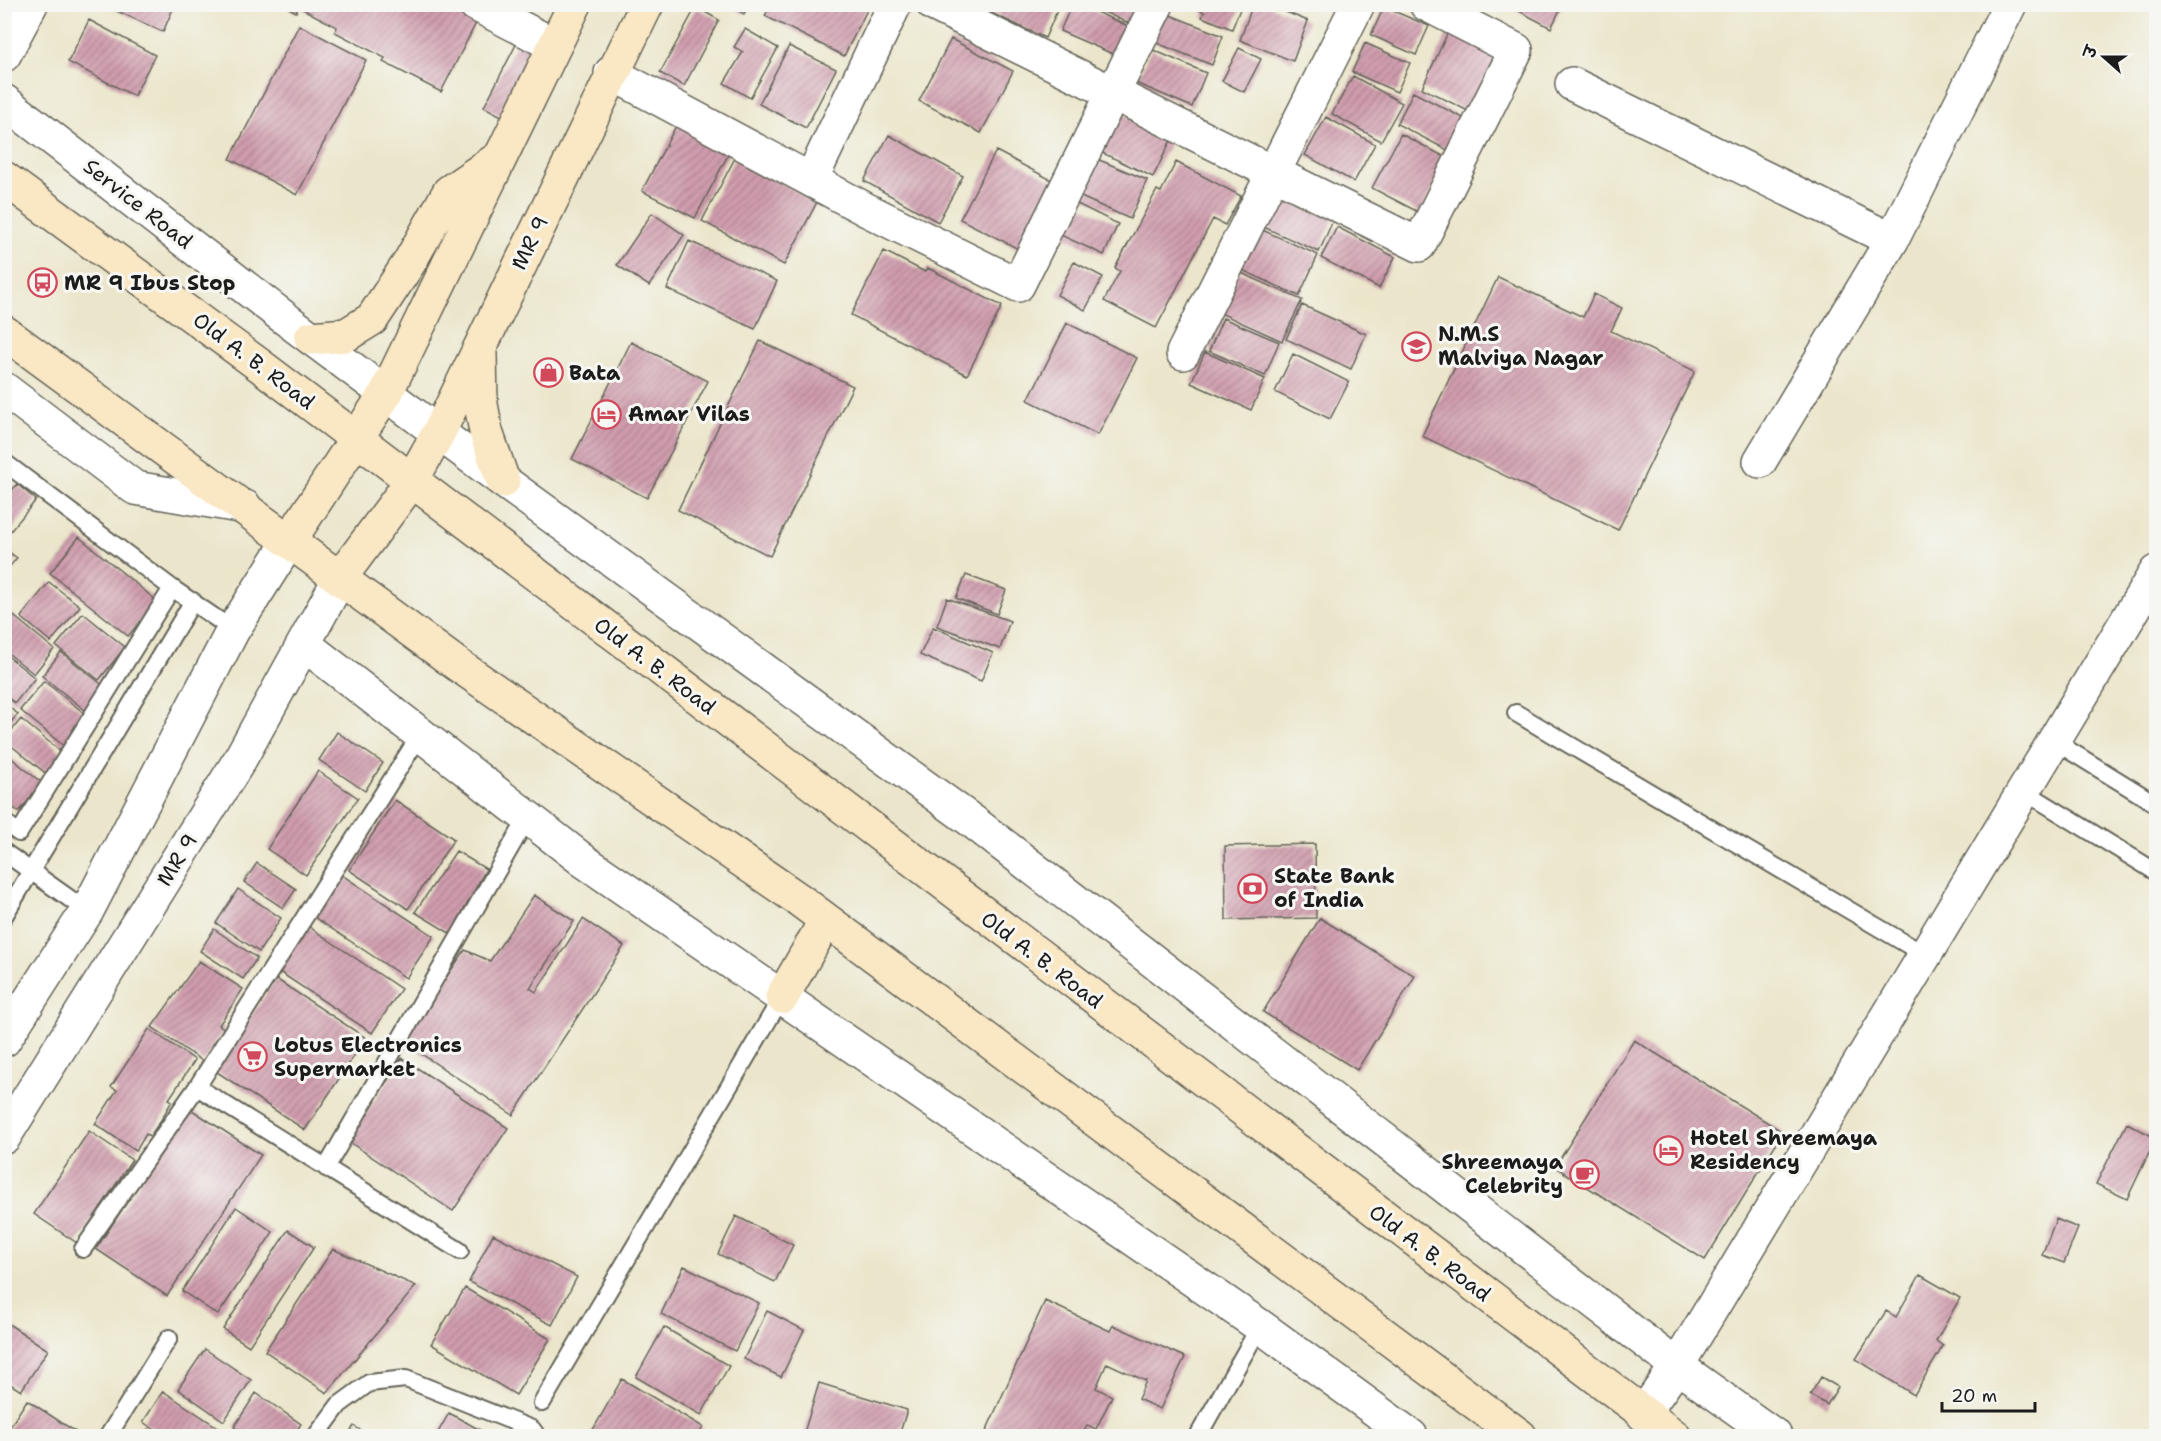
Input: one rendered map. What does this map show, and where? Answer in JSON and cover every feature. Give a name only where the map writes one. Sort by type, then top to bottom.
[{"type":"main road","points":[[290,540],[387,393],[575,4]]},
{"type":"main road","name":"MR 9","points":[[340,578],[411,482],[439,432],[647,4]]},
{"type":"main road","points":[[311,338],[346,335],[372,319],[409,263],[449,192],[500,157]]},
{"type":"main road","name":"Old A. B. Road","points":[[4,178],[225,339],[1674,1437]]},
{"type":"main road","points":[[4,332],[458,665],[826,920],[1520,1437]]},
{"type":"main road","points":[[480,345],[481,404],[486,432],[503,481]]},
{"type":"main road","points":[[782,997],[826,920]]},
{"type":"street","points":[[4,55],[31,4]]},
{"type":"street","points":[[475,4],[554,45]]},
{"type":"street","points":[[811,180],[895,4]]},
{"type":"street","points":[[933,4],[1419,245],[1516,50],[1426,4]]},
{"type":"street","points":[[611,74],[811,180],[1018,285],[1157,4]]},
{"type":"street","points":[[1183,353],[1358,4]]},
{"type":"street","points":[[1760,461],[1892,240],[2010,4]]},
{"type":"street","points":[[1572,84],[1892,240]]},
{"type":"street","name":"Service Road","points":[[4,101],[311,338],[503,481],[972,821],[1677,1366],[1775,1437]]},
{"type":"street","points":[[4,389],[135,488],[245,507]]},
{"type":"street","points":[[4,1040],[87,911],[233,630],[290,540]]},
{"type":"street","points":[[1643,1414],[1677,1366],[2157,572]]},
{"type":"street","name":"MR 9","points":[[4,1137],[239,761],[340,578]]},
{"type":"street","points":[[305,645],[584,861],[1260,1326],[1411,1437]]},
{"type":"lane","points":[[4,462],[172,588],[233,630]]},
{"type":"lane","points":[[4,822],[19,833],[172,588]]},
{"type":"lane","points":[[4,916],[193,601]]},
{"type":"lane","points":[[1516,713],[1925,955]]},
{"type":"lane","points":[[83,1249],[197,1087],[420,735]]},
{"type":"lane","points":[[2054,741],[2157,804]]},
{"type":"lane","points":[[2024,791],[2157,872]]},
{"type":"lane","points":[[326,1168],[528,818]]},
{"type":"lane","points":[[4,852],[87,911]]},
{"type":"lane","points":[[542,1403],[782,997]]},
{"type":"lane","points":[[197,1087],[460,1251]]},
{"type":"lane","points":[[1198,1437],[1260,1326]]},
{"type":"lane","points":[[108,1437],[169,1338]]},
{"type":"lane","points":[[316,1437],[339,1405],[369,1383],[406,1378],[532,1429],[537,1437]]},
{"type":"building","points":[[102,4],[175,4],[163,32]]},
{"type":"building","points":[[281,4],[439,4],[476,23],[441,92],[383,62],[385,58],[335,32],[337,27],[299,7],[296,12]]},
{"type":"building","points":[[727,4],[749,4],[744,14]]},
{"type":"building","points":[[771,4],[870,4],[844,56],[765,16]]},
{"type":"building","points":[[972,4],[1060,4],[1045,38]]},
{"type":"building","points":[[1072,4],[1078,4],[1135,29],[1122,58],[1060,31]]},
{"type":"building","points":[[1087,4],[1152,4],[1141,29]]},
{"type":"building","points":[[1186,4],[1242,4],[1232,29],[1202,17],[1204,12]]},
{"type":"building","points":[[1253,4],[1266,4],[1308,21],[1293,61],[1240,40]]},
{"type":"building","points":[[1506,4],[1563,4],[1551,28]]},
{"type":"building","points":[[696,7],[719,20],[684,86],[660,73]]},
{"type":"building","points":[[1384,7],[1429,26],[1416,55],[1371,35]]},
{"type":"building","points":[[1160,11],[1223,36],[1212,65],[1149,40]]},
{"type":"building","points":[[89,20],[155,55],[134,96],[68,62]]},
{"type":"building","points":[[299,25],[366,60],[297,195],[230,159]]},
{"type":"building","points":[[745,29],[778,48],[750,98],[724,83],[743,52],[734,47]]},
{"type":"building","points":[[1449,30],[1498,56],[1470,112],[1422,88]]},
{"type":"building","points":[[523,31],[551,45],[511,121],[484,107]]},
{"type":"building","points":[[951,39],[1013,71],[981,133],[919,101]]},
{"type":"building","points":[[1365,43],[1410,63],[1397,92],[1352,72]]},
{"type":"building","points":[[789,46],[836,69],[806,128],[759,104]]},
{"type":"building","points":[[1239,48],[1261,59],[1244,92],[1222,81]]},
{"type":"building","points":[[1151,49],[1206,73],[1192,107],[1136,83]]},
{"type":"building","points":[[1353,76],[1402,103],[1381,141],[1332,114]]},
{"type":"building","points":[[1413,92],[1471,122],[1455,154],[1397,124]]},
{"type":"building","points":[[1109,107],[1172,138],[1153,177],[1090,147]]},
{"type":"building","points":[[1326,117],[1375,144],[1354,182],[1305,155]]},
{"type":"building","points":[[678,122],[731,149],[695,218],[642,191]]},
{"type":"building","points":[[1401,134],[1449,159],[1420,213],[1372,188]]},
{"type":"building","points":[[889,135],[963,176],[938,222],[864,181]]},
{"type":"building","points":[[996,151],[1063,186],[1028,254],[960,219]]},
{"type":"building","points":[[735,158],[817,202],[784,265],[702,221]]},
{"type":"building","points":[[1097,159],[1147,180],[1130,219],[1081,197]]},
{"type":"building","points":[[1176,162],[1241,196],[1225,225],[1213,219],[1156,328],[1104,301],[1120,271],[1115,268],[1157,190],[1161,192]]},
{"type":"building","points":[[1272,190],[1334,218],[1319,252],[1257,224]]},
{"type":"building","points":[[1067,199],[1118,224],[1104,255],[1052,231]]},
{"type":"building","points":[[652,213],[684,235],[649,286],[617,265]]},
{"type":"building","points":[[1337,227],[1395,257],[1379,288],[1321,258]]},
{"type":"building","points":[[1258,228],[1318,255],[1299,296],[1240,269]]},
{"type":"building","points":[[689,241],[777,281],[755,329],[667,289]]},
{"type":"building","points":[[884,251],[925,272],[928,268],[1002,306],[967,375],[851,315]]},
{"type":"building","points":[[1074,262],[1103,277],[1085,310],[1057,295]]},
{"type":"building","points":[[1239,272],[1302,300],[1282,341],[1220,313]]},
{"type":"building","points":[[1498,277],[1583,317],[1594,294],[1622,308],[1611,331],[1695,371],[1618,530],[1422,436]]},
{"type":"building","points":[[1302,305],[1366,334],[1351,369],[1286,339]]},
{"type":"building","points":[[1223,318],[1279,342],[1265,376],[1209,351]]},
{"type":"building","points":[[1067,323],[1137,358],[1098,435],[1028,400]]},
{"type":"building","points":[[760,341],[853,386],[770,556],[678,510]]},
{"type":"building","points":[[631,342],[708,381],[647,498],[572,459]]},
{"type":"building","points":[[1205,352],[1265,379],[1251,410],[1191,383]]},
{"type":"building","points":[[1293,354],[1349,382],[1330,419],[1275,392]]},
{"type":"building","points":[[17,484],[36,500],[4,539],[4,500]]},
{"type":"building","points":[[79,537],[157,601],[128,636],[50,573]]},
{"type":"building","points":[[4,549],[17,558],[4,573]]},
{"type":"building","points":[[966,575],[1006,590],[997,614],[956,598]]},
{"type":"building","points":[[49,582],[80,606],[51,642],[21,617]]},
{"type":"building","points":[[947,598],[1010,621],[1000,649],[937,626]]},
{"type":"building","points":[[9,612],[54,649],[34,674],[4,650],[4,617]]},
{"type":"building","points":[[83,613],[125,647],[99,680],[56,646]]},
{"type":"building","points":[[933,627],[993,653],[981,681],[920,655]]},
{"type":"building","points":[[61,652],[105,687],[86,711],[42,676]]},
{"type":"building","points":[[4,653],[35,678],[15,703],[4,695]]},
{"type":"building","points":[[44,681],[89,717],[65,747],[20,710]]},
{"type":"building","points":[[4,703],[18,714],[4,730]]},
{"type":"building","points":[[21,719],[65,755],[48,775],[4,740]]},
{"type":"building","points":[[337,732],[383,763],[365,791],[319,760]]},
{"type":"building","points":[[4,752],[42,783],[19,812],[4,801]]},
{"type":"building","points":[[318,771],[358,798],[306,875],[267,849]]},
{"type":"building","points":[[395,800],[454,839],[408,909],[349,870]]},
{"type":"building","points":[[1315,844],[1316,918],[1226,920],[1225,846]]},
{"type":"building","points":[[456,851],[486,869],[451,934],[415,912]]},
{"type":"building","points":[[257,863],[296,889],[283,908],[244,882]]},
{"type":"building","points":[[336,871],[434,936],[406,978],[308,913]]},
{"type":"building","points":[[238,889],[281,918],[259,952],[216,923]]},
{"type":"building","points":[[534,895],[574,921],[530,988],[536,992],[583,919],[624,946],[513,1115],[402,1041],[465,950],[490,961]]},
{"type":"building","points":[[1320,918],[1415,976],[1357,1070],[1263,1012]]},
{"type":"building","points":[[305,924],[401,989],[372,1033],[275,969]]},
{"type":"building","points":[[214,929],[257,958],[243,979],[200,951]]},
{"type":"building","points":[[199,961],[243,989],[219,1025],[225,1029],[204,1062],[152,1027]]},
{"type":"building","points":[[276,979],[366,1038],[305,1130],[214,1070]]},
{"type":"building","points":[[149,1029],[195,1060],[169,1099],[172,1101],[161,1120],[150,1136],[146,1134],[136,1151],[95,1124],[117,1090],[111,1087]]},
{"type":"building","name":"Hotel Shreemaya Residency","points":[[1634,1040],[1783,1132],[1705,1260],[1555,1167]]},
{"type":"building","points":[[402,1058],[508,1128],[453,1211],[348,1141]]},
{"type":"building","points":[[189,1108],[261,1155],[167,1296],[96,1249]]},
{"type":"building","points":[[2127,1123],[2156,1138],[2127,1199],[2096,1184]]},
{"type":"building","points":[[89,1131],[132,1160],[77,1243],[34,1214]]},
{"type":"building","points":[[236,1207],[273,1232],[218,1315],[182,1291]]},
{"type":"building","points":[[736,1216],[793,1245],[775,1282],[718,1254]]},
{"type":"building","points":[[2056,1219],[2078,1228],[2064,1263],[2042,1255]]},
{"type":"building","points":[[288,1230],[314,1247],[249,1346],[223,1329]]},
{"type":"building","points":[[493,1234],[577,1277],[552,1325],[469,1282]]},
{"type":"building","points":[[333,1249],[416,1286],[327,1393],[265,1351]]},
{"type":"building","points":[[684,1266],[759,1303],[735,1351],[661,1314]]},
{"type":"building","points":[[1920,1275],[1960,1298],[1936,1341],[1943,1346],[1914,1395],[1856,1359],[1886,1311],[1896,1317]]},
{"type":"building","points":[[465,1288],[550,1339],[516,1395],[431,1344]]},
{"type":"building","points":[[1045,1301],[1110,1331],[1113,1325],[1185,1357],[1160,1409],[1138,1399],[1146,1381],[1107,1363],[1096,1388],[1112,1396],[1096,1429],[1087,1425],[1082,1436],[984,1436]]},
{"type":"building","points":[[767,1311],[804,1330],[781,1377],[744,1359]]},
{"type":"building","points":[[4,1321],[48,1350],[21,1391],[4,1380]]},
{"type":"building","points":[[664,1327],[729,1366],[701,1415],[636,1377]]},
{"type":"building","points":[[205,1349],[251,1380],[224,1421],[178,1389]]},
{"type":"building","points":[[1821,1377],[1838,1387],[1827,1405],[1810,1395]]},
{"type":"building","points":[[622,1379],[703,1427],[698,1436],[590,1435]]},
{"type":"building","points":[[819,1383],[907,1410],[899,1436],[803,1436]]},
{"type":"building","points":[[163,1391],[220,1429],[215,1436],[164,1436],[143,1422]]},
{"type":"building","points":[[256,1393],[301,1424],[293,1436],[248,1436],[234,1427]]},
{"type":"building","points":[[27,1400],[82,1436],[4,1436]]},
{"type":"building","points":[[449,1413],[491,1436],[436,1436]]},
{"type":"building","points":[[354,1426],[369,1436],[347,1436]]},
{"type":"building","points":[[148,1429],[159,1436],[143,1436]]},
{"type":"place","name":"MR 9 Ibus Stop","points":[[43,283]]},
{"type":"place","name":"N.M.S Malviya Nagar","points":[[1417,346]]},
{"type":"place","name":"Bata","points":[[548,373]]},
{"type":"place","name":"Amar Vilas","points":[[607,414]]},
{"type":"place","name":"State Bank of India","points":[[1253,888]]},
{"type":"place","name":"Lotus Electronics Supermarket","points":[[253,1057]]},
{"type":"place","name":"Hotel Shreemaya Residency","points":[[1669,1150]]},
{"type":"place","name":"Shreemaya Celebrity","points":[[1584,1174]]}]
